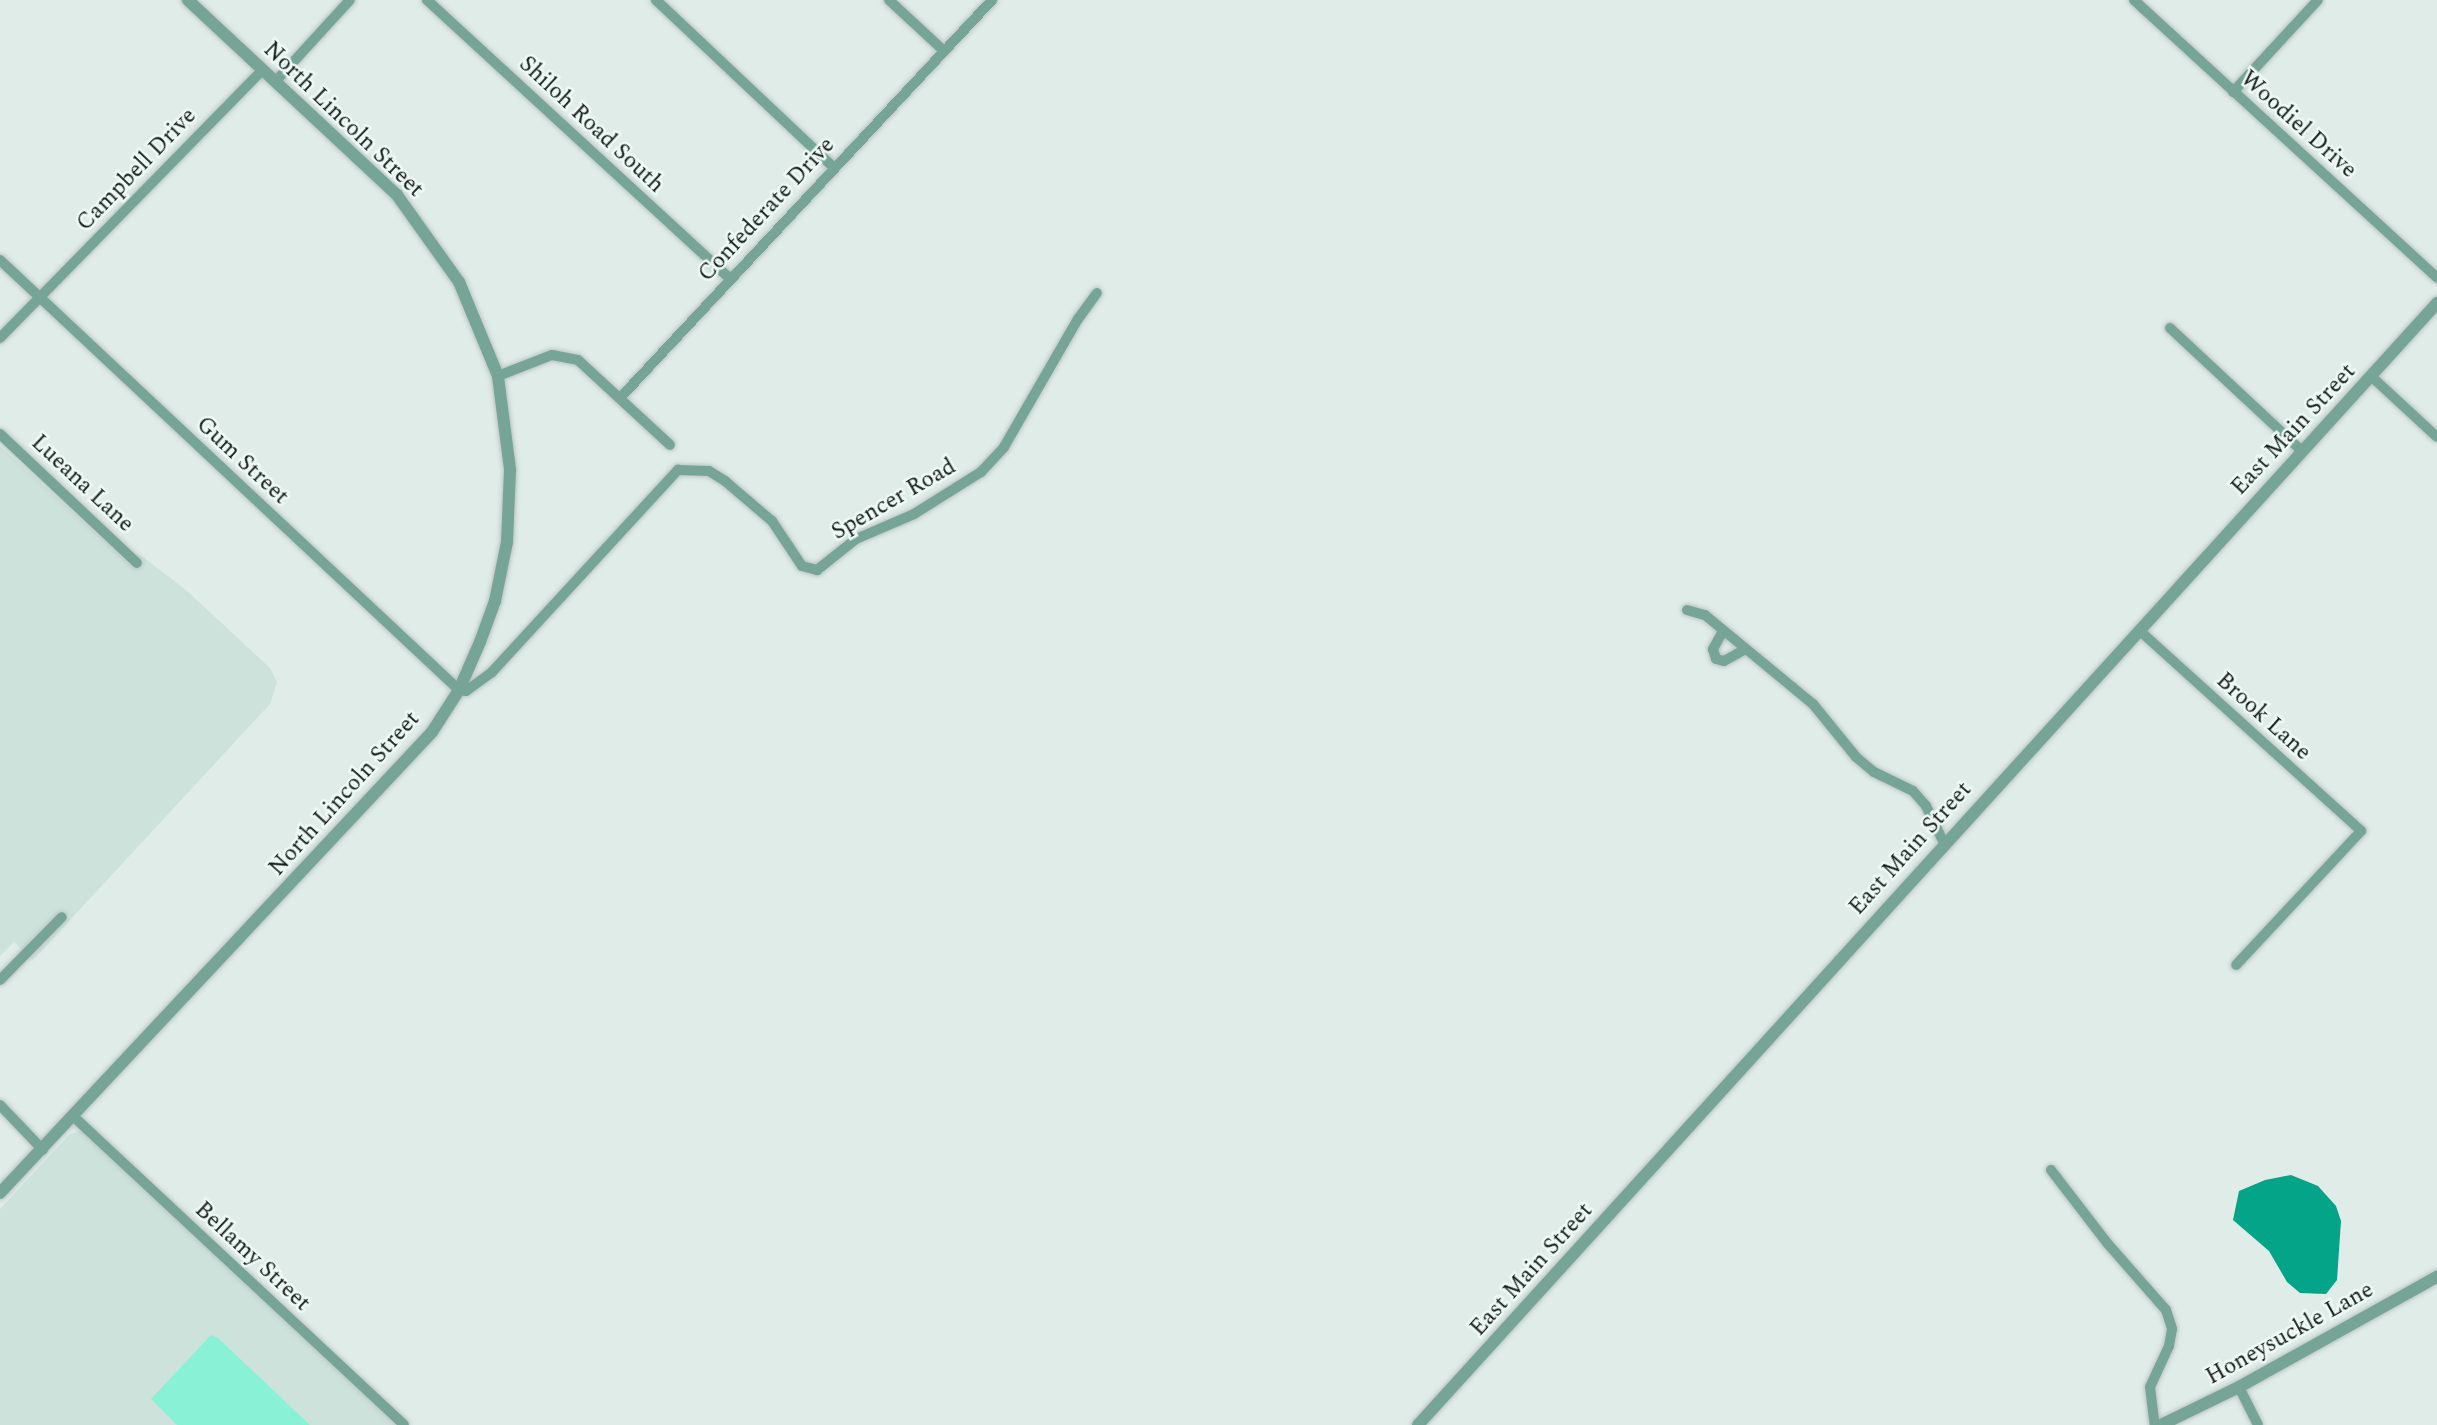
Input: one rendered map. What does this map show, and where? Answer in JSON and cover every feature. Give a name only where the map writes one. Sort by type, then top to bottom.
[{"type":"street","name":"North Lincoln Street","points":[[0,1195],[398,773],[459,690],[495,601],[507,542],[510,469],[498,376],[476,314],[441,252],[397,195],[188,0]]},
{"type":"street","points":[[275,82],[350,0]]},
{"type":"street","name":"Shiloh Road South","points":[[427,0],[729,278]]},
{"type":"street","points":[[656,0],[833,166]]},
{"type":"street","points":[[888,0],[944,51]]},
{"type":"street","name":"Confederate Drive","points":[[620,398],[833,166],[992,0]]},
{"type":"street","name":"Woodiel Drive","points":[[2134,0],[2437,278]]},
{"type":"street","points":[[2233,92],[2318,0]]},
{"type":"street","name":"Campbell Drive","points":[[39,298],[262,70]]},
{"type":"street","name":"Gum Street","points":[[0,260],[459,690]]},
{"type":"street","name":"Spencer Road","points":[[459,690],[476,687],[492,672],[678,470],[709,471],[743,494],[772,522],[808,569],[817,570],[856,539],[914,514],[953,490],[981,472],[1004,447],[1077,319],[1097,293]]},
{"type":"street","points":[[0,338],[39,298]]},
{"type":"street","name":"East Main Street","points":[[1426,1422],[1944,843],[2437,303]]},
{"type":"street","points":[[2170,327],[2302,451]]},
{"type":"street","points":[[498,376],[552,355],[578,360],[670,445]]},
{"type":"street","points":[[2372,377],[2437,437]]},
{"type":"street","name":"Lueana Lane","points":[[0,434],[137,563]]},
{"type":"street","points":[[1687,610],[1705,615],[1744,650],[1813,704],[1856,757],[1874,772],[1913,791],[1926,806],[1944,843]]},
{"type":"street","points":[[1723,631],[1713,649],[1716,659],[1724,661],[1744,650]]},
{"type":"street","name":"Brook Lane","points":[[2140,631],[2361,831],[2236,965]]},
{"type":"street","points":[[0,980],[62,917]]},
{"type":"street","points":[[0,1105],[43,1150]]},
{"type":"street","name":"Bellamy Street","points":[[74,1117],[404,1425]]},
{"type":"street","points":[[2051,1170],[2108,1244],[2166,1310],[2172,1329],[2169,1346],[2150,1387],[2155,1425]]},
{"type":"street","name":"Honeysuckle Lane","points":[[2161,1425],[2239,1387],[2437,1277]]},
{"type":"street","points":[[2239,1387],[2258,1425]]},
{"type":"shaded area","points":[[0,446],[130,564],[139,554],[186,590],[270,668],[277,682],[270,704],[33,960],[14,942],[0,956]]},
{"type":"shaded area","points":[[82,1130],[400,1425],[0,1425],[0,1209],[69,1135]]},
{"type":"shaded area","points":[[2291,1175],[2318,1186],[2336,1206],[2341,1221],[2337,1280],[2326,1294],[2300,1293],[2287,1282],[2269,1251],[2233,1220],[2239,1191],[2265,1180]]},
{"type":"shaded area","points":[[211,1335],[218,1338],[310,1425],[177,1425],[151,1399]]}]
